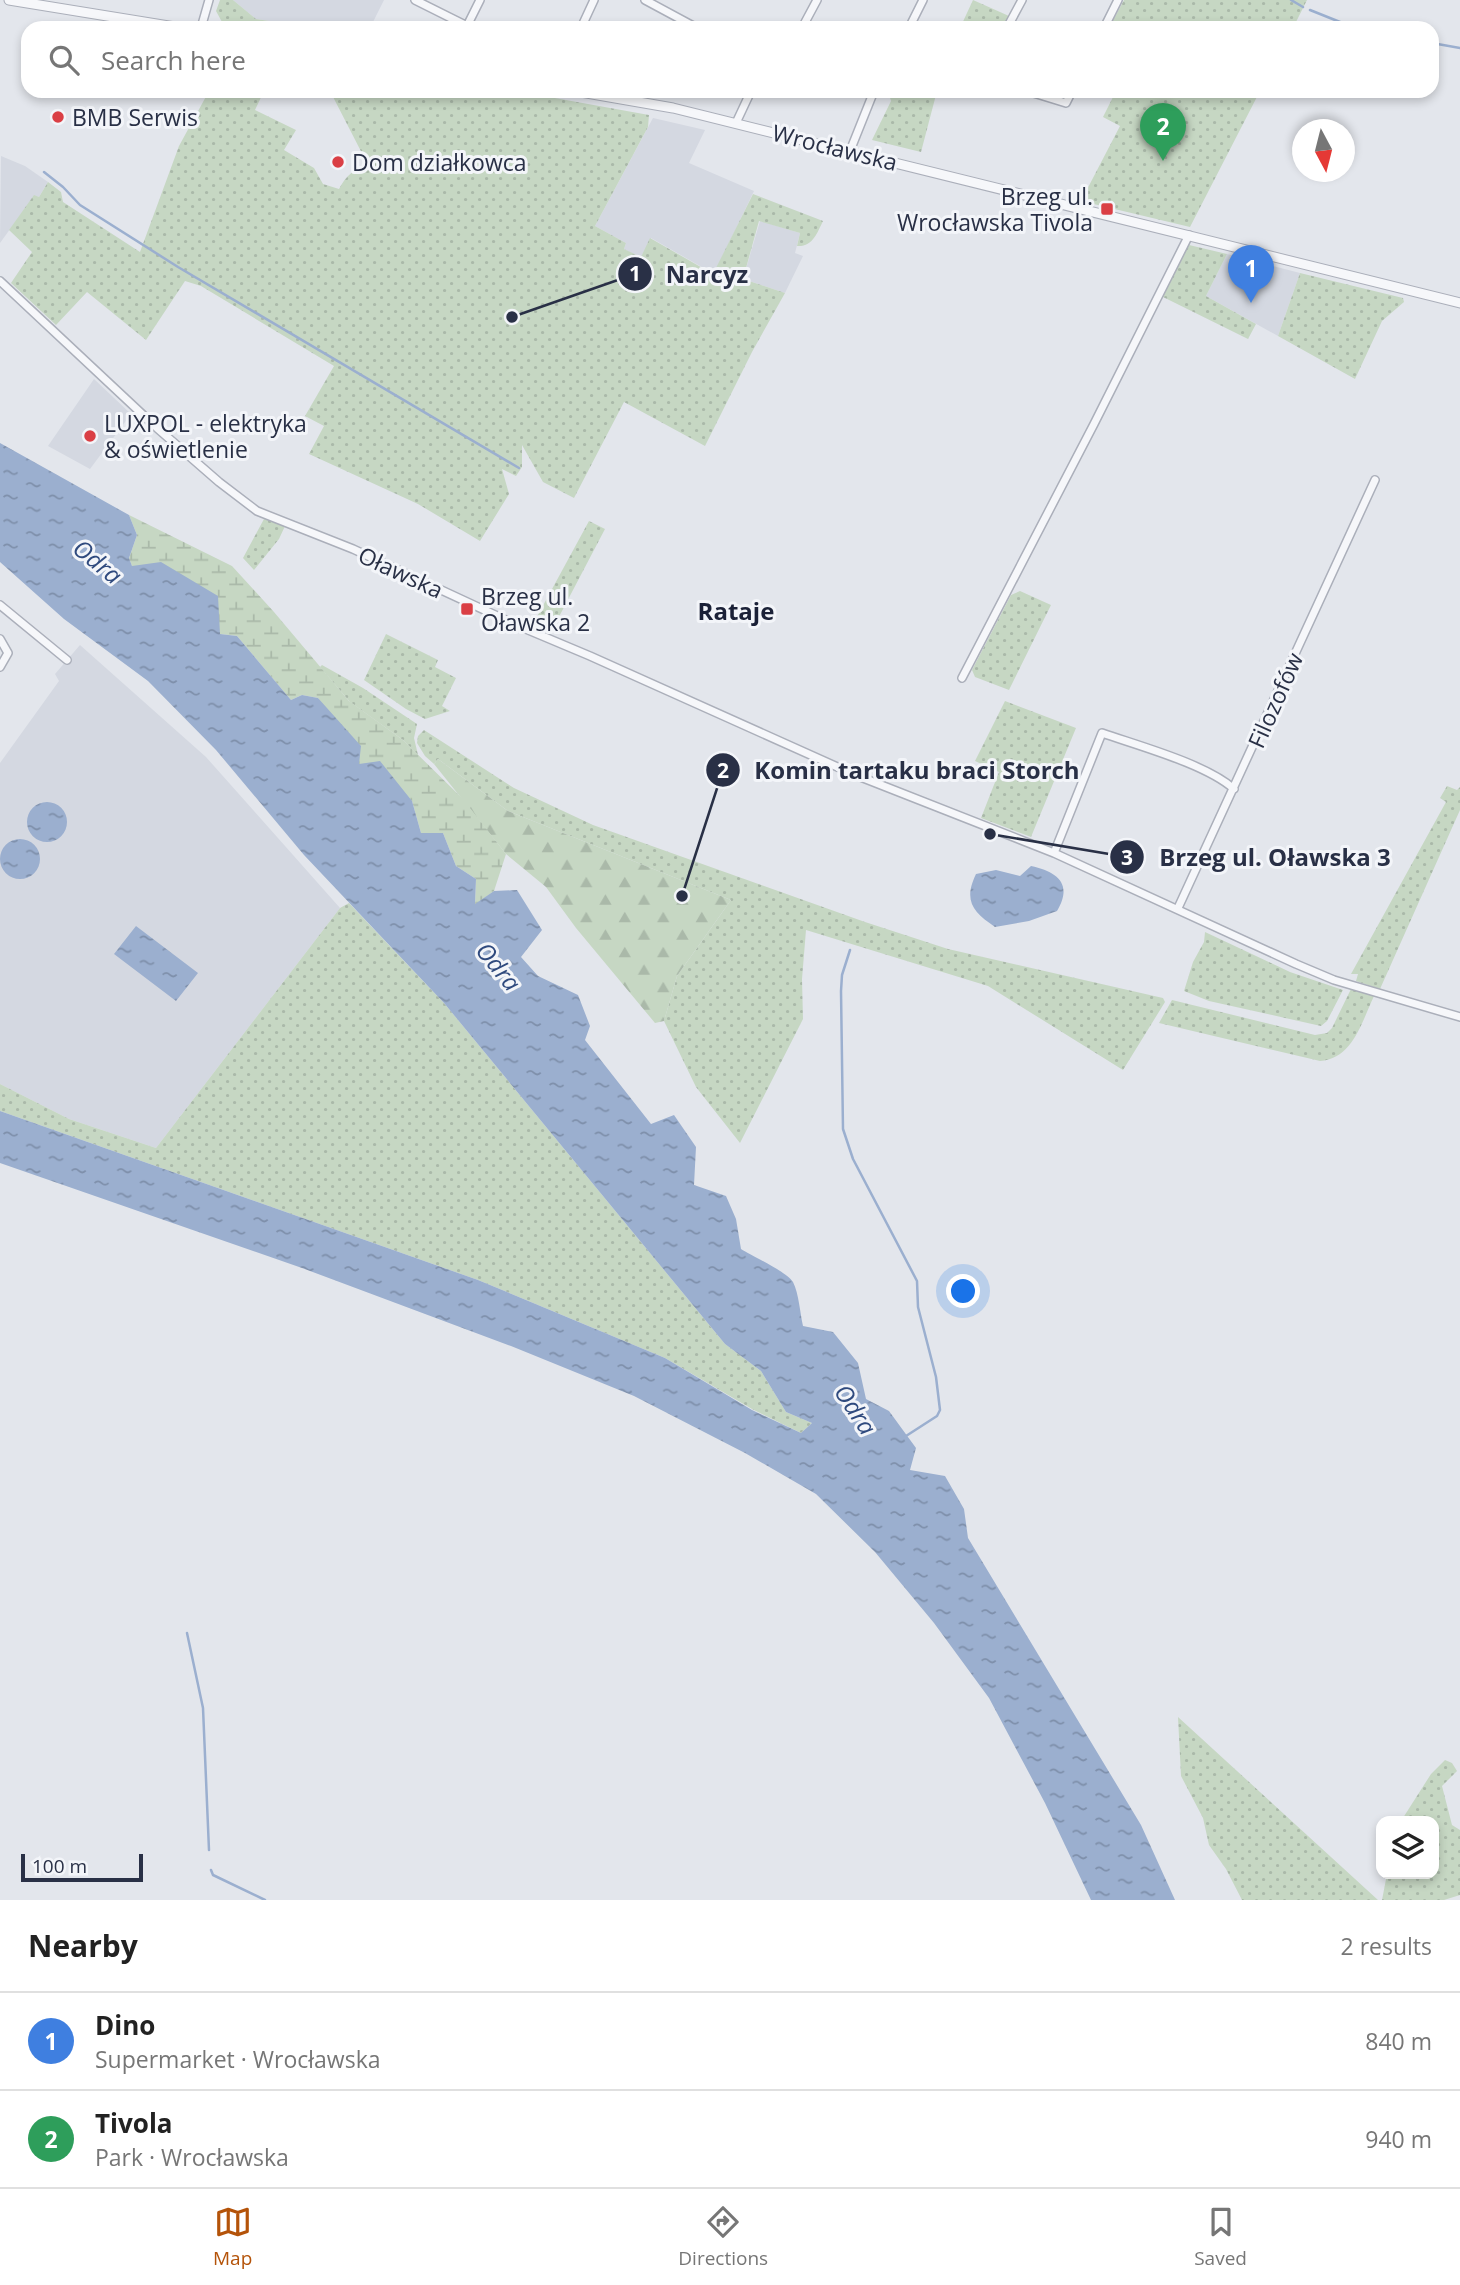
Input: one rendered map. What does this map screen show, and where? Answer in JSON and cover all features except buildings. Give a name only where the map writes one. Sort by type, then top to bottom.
[{"type":"street","points":[[9,0],[138,21]]},
{"type":"street","points":[[203,21],[209,0]]},
{"type":"street","points":[[415,0],[455,21]]},
{"type":"street","points":[[469,21],[480,0]]},
{"type":"street","points":[[584,21],[594,0]]},
{"type":"street","points":[[645,0],[684,21]]},
{"type":"street","points":[[806,21],[817,0]]},
{"type":"street","points":[[912,21],[923,0]]},
{"type":"street","points":[[1011,21],[1022,0]]},
{"type":"street","points":[[1108,21],[1118,0]]},
{"type":"street","name":"Wrocławska","points":[[618,98],[673,107],[1460,303]]},
{"type":"street","points":[[736,123],[748,98]]},
{"type":"street","points":[[850,151],[871,98]]},
{"type":"street","points":[[1050,98],[1066,103],[1068,98]]},
{"type":"street","points":[[962,677],[1189,235]]},
{"type":"street","name":"Oławska","points":[[0,281],[157,428],[257,511],[353,549],[521,627],[853,774],[1054,853],[1178,908],[1249,944],[1334,980],[1460,1017]]},
{"type":"street","name":"Filozofów","points":[[1178,908],[1376,480]]},
{"type":"street","points":[[0,605],[67,660]]},
{"type":"street","points":[[0,639],[8,653],[0,667]]},
{"type":"street","points":[[1054,853],[1102,733],[1171,757],[1226,782],[1234,789]]},
{"type":"shaded area","points":[[233,0],[384,0],[374,21],[256,19]]},
{"type":"shaded area","points":[[653,118],[705,130],[689,163],[754,191],[714,274],[651,238],[641,258],[624,249],[626,243],[595,226]]},
{"type":"shaded area","points":[[1,156],[25,166],[48,182],[39,197],[34,196],[0,243]]},
{"type":"shaded area","points":[[760,221],[800,233],[795,253],[803,256],[785,293],[743,279]]},
{"type":"shaded area","points":[[1227,254],[1300,273],[1278,336],[1206,296]]},
{"type":"shaded area","points":[[94,379],[131,414],[90,469],[48,446]]},
{"type":"shaded area","points":[[80,645],[206,757],[340,908],[156,1148],[69,1119],[0,1084],[0,763],[59,681],[55,674]]},
{"type":"green space","points":[[220,0],[233,0],[256,19],[269,21],[221,21],[216,11]]},
{"type":"green space","points":[[973,0],[1009,16],[1006,21],[963,21]]},
{"type":"green space","points":[[1124,0],[1307,0],[1296,21],[1113,21]]},
{"type":"green space","points":[[205,98],[261,98],[255,110],[296,130],[284,150],[314,168],[323,184],[339,189],[351,173],[367,163],[334,98],[555,98],[649,115],[648,127],[595,226],[626,243],[624,249],[641,257],[650,238],[713,274],[753,194],[823,221],[811,242],[797,246],[800,233],[759,221],[743,279],[785,293],[705,446],[624,402],[574,498],[543,482],[522,445],[522,467],[516,476],[502,469],[509,494],[480,541],[418,504],[309,454],[324,426],[305,416],[334,366],[201,286],[185,281],[146,340],[87,292],[56,325],[11,283],[32,252],[9,230],[34,195],[39,197],[48,182],[61,192],[63,202],[140,252],[179,146]]},
{"type":"green space","points":[[890,98],[935,98],[921,152],[872,140]]},
{"type":"green space","points":[[1112,98],[1256,98],[1190,227],[1081,201],[1120,126],[1103,117]]},
{"type":"green space","points":[[1189,245],[1227,254],[1206,296],[1256,324],[1248,339],[1161,296]]},
{"type":"green space","points":[[1300,273],[1403,298],[1404,302],[1382,321],[1355,379],[1278,336]]},
{"type":"green space","points":[[129,515],[232,566],[349,701],[403,740],[463,799],[506,854],[494,891],[475,905],[476,879],[456,866],[443,833],[421,833],[412,801],[359,764],[318,698],[302,695],[291,700],[237,636],[220,634],[132,566],[129,558],[137,535]]},
{"type":"green space","points":[[264,519],[285,526],[279,539],[254,570],[243,558]]},
{"type":"green space","points":[[589,521],[605,529],[551,632],[533,624]]},
{"type":"green space","points":[[1020,591],[1051,605],[1009,690],[975,677],[972,670],[1011,595]]},
{"type":"green space","points":[[386,634],[438,660],[435,667],[456,678],[442,706],[450,711],[425,719],[364,680]]},
{"type":"green space","points":[[322,665],[417,724],[414,738],[418,755],[403,740],[350,702],[320,667]]},
{"type":"green space","points":[[1005,701],[1076,728],[1031,837],[981,818],[999,772],[975,761]]},
{"type":"green space","points":[[424,730],[514,788],[593,825],[948,949],[1163,998],[1165,1002],[1123,1070],[988,986],[806,930],[802,979],[803,1019],[740,1143],[696,1087],[664,1021],[677,976],[731,900],[508,811],[438,759],[434,764],[425,756],[417,743],[418,736]]},
{"type":"green space","points":[[438,759],[508,811],[731,900],[677,976],[664,1021],[655,1023],[576,928],[546,887],[506,854],[434,764]]},
{"type":"green space","points":[[1447,786],[1457,790],[1460,787],[1460,810],[1380,989],[1356,981],[1358,974],[1351,974],[1446,802],[1440,798]]},
{"type":"green space","points":[[349,903],[444,1003],[725,1344],[761,1371],[786,1412],[812,1423],[801,1433],[752,1409],[665,1358],[478,1280],[0,1111],[0,1084],[69,1119],[156,1148],[340,908]]},
{"type":"green space","points":[[1205,932],[1290,972],[1343,990],[1327,1021],[1321,1026],[1209,1001],[1184,991],[1193,962],[1204,942]]},
{"type":"green space","points":[[1351,989],[1374,996],[1348,1046],[1341,1054],[1320,1061],[1159,1023],[1172,1000],[1315,1035],[1327,1033]]},
{"type":"green space","points":[[1178,1717],[1378,1900],[1242,1900],[1226,1869],[1209,1845],[1203,1818],[1181,1776]]},
{"type":"green space","points":[[1445,1760],[1452,1763],[1457,1771],[1442,1786],[1452,1825],[1460,1830],[1460,1895],[1444,1900],[1382,1900],[1386,1879],[1439,1879],[1439,1816],[1404,1816],[1431,1774]]},
{"type":"water","name":"Odra","points":[[0,443],[129,515],[137,535],[129,558],[132,566],[161,562],[218,596],[220,634],[237,636],[291,700],[302,695],[318,698],[361,746],[359,764],[380,761],[412,801],[421,833],[443,833],[456,866],[476,879],[475,904],[494,891],[517,890],[542,930],[521,957],[538,976],[578,995],[590,1026],[585,1040],[651,1124],[674,1115],[696,1147],[694,1185],[726,1196],[736,1219],[741,1249],[789,1278],[797,1292],[803,1326],[833,1332],[858,1363],[866,1399],[889,1411],[916,1448],[910,1470],[945,1476],[964,1509],[968,1538],[1141,1825],[1175,1900],[1091,1900],[1045,1803],[989,1698],[934,1623],[875,1552],[816,1494],[745,1453],[634,1396],[511,1346],[302,1268],[0,1163],[0,1111],[478,1280],[665,1358],[752,1410],[801,1433],[812,1423],[786,1412],[761,1371],[725,1344],[444,1003],[304,855],[216,750],[148,681],[64,619],[0,562]]},
{"type":"water","points":[[47,802],[61,808],[67,822],[61,836],[47,842],[33,836],[27,822],[33,808]]},
{"type":"water","points":[[20,839],[34,845],[40,859],[34,873],[20,879],[6,873],[0,859],[6,845]]},
{"type":"water","points":[[1031,866],[1049,872],[1063,886],[1062,902],[1057,911],[1029,921],[995,927],[976,911],[970,899],[970,892],[976,874],[996,870],[1020,876]]},
{"type":"water","points":[[136,926],[198,973],[176,1001],[114,954]]},
{"type":"waterway","points":[[1291,0],[1303,7]]},
{"type":"waterway","points":[[1310,10],[1338,21]]},
{"type":"waterway","points":[[1439,44],[1460,48]]},
{"type":"waterway","points":[[44,172],[80,205],[178,267],[519,468]]},
{"type":"waterway","points":[[850,950],[842,975],[841,991],[843,1129],[853,1159],[917,1281],[918,1307],[936,1377],[940,1410],[937,1416],[906,1436]]},
{"type":"waterway","points":[[187,1633],[203,1708],[209,1850]]},
{"type":"waterway","points":[[211,1870],[213,1875],[265,1900]]},
{"type":"place","name":"BMB Serwis","points":[[58,117]]},
{"type":"place","name":"Tivola","points":[[1163,161]]},
{"type":"place","name":"Dom działkowca","points":[[338,162]]},
{"type":"place","name":"Brzeg ul. Wrocławska Tivola","points":[[1107,209]]},
{"type":"place","name":"Dino","points":[[1251,303]]},
{"type":"place","name":"Narcyz","points":[[512,317]]},
{"type":"place","name":"LUXPOL - elektryka & oświetlenie","points":[[90,436]]},
{"type":"place","name":"Brzeg ul. Oławska 2","points":[[467,609]]},
{"type":"place","name":"Brzeg ul. Oławska 3","points":[[990,834]]},
{"type":"place","name":"Komin tartaku braci Storch","points":[[682,896]]},
{"type":"district","name":"Rataje","points":[[736,610]]}]
